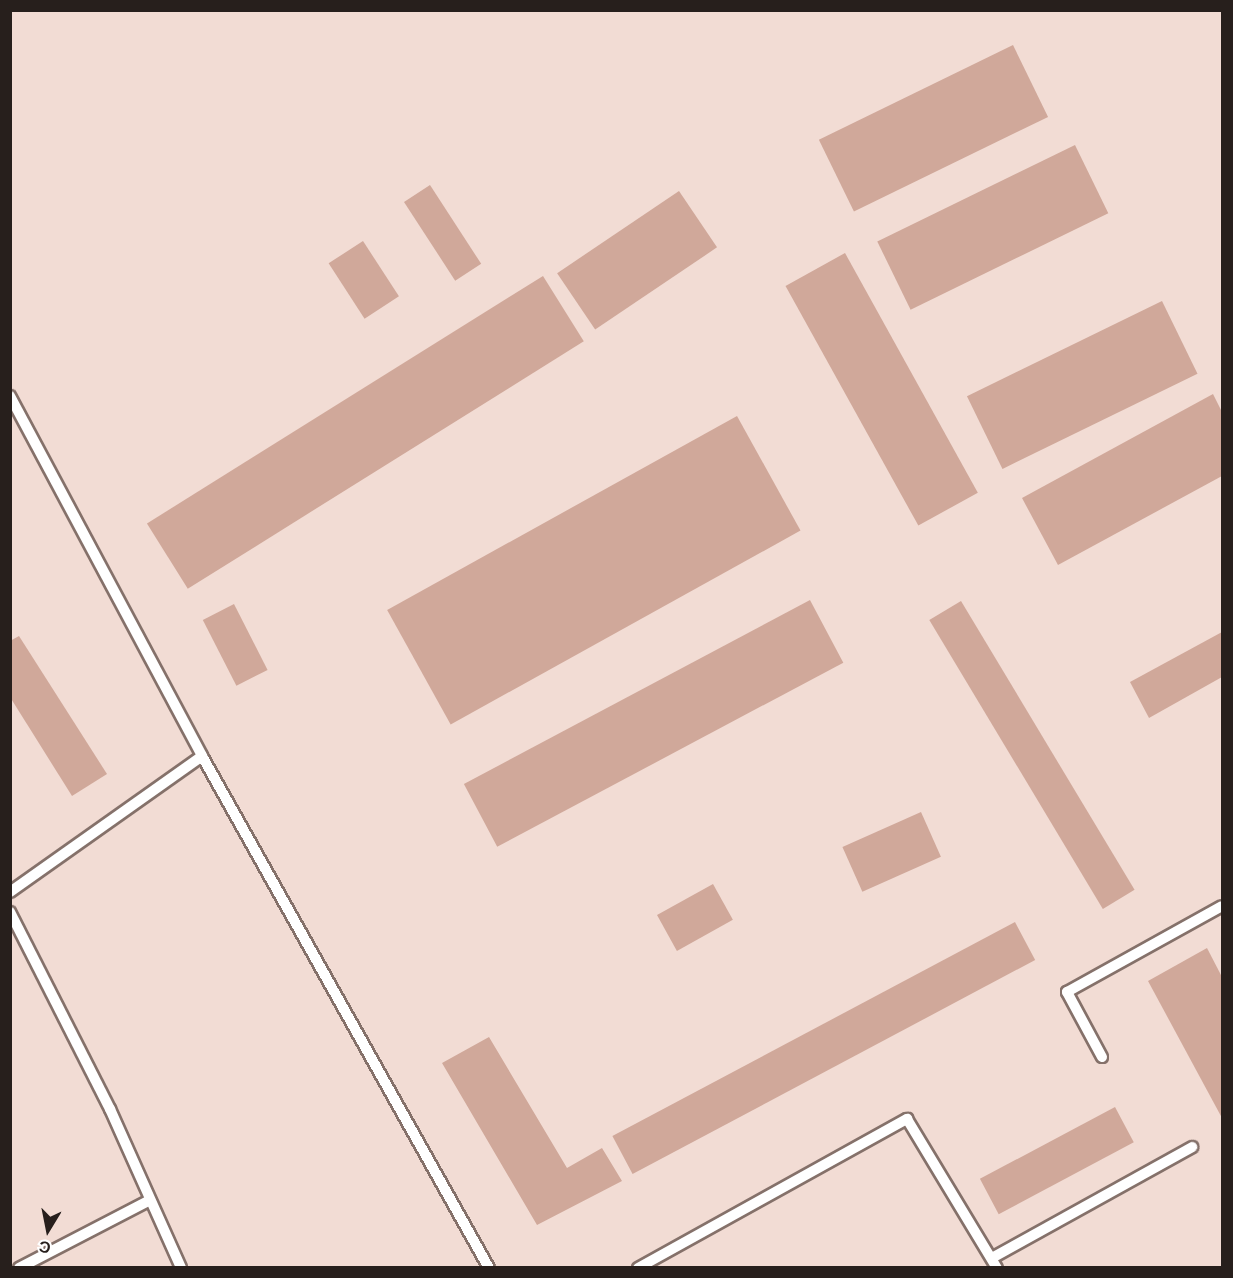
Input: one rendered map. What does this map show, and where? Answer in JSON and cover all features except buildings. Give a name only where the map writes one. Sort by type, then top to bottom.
[{"type":"lane","points":[[10,396],[202,756],[489,1268]]},
{"type":"lane","points":[[10,892],[202,756]]},
{"type":"lane","points":[[1102,1057],[1067,992],[1222,906]]},
{"type":"lane","points":[[10,912],[110,1109],[148,1201],[181,1268]]},
{"type":"lane","points":[[638,1268],[907,1119],[995,1263],[1192,1148]]},
{"type":"lane","points":[[18,1268],[148,1201]]}]
